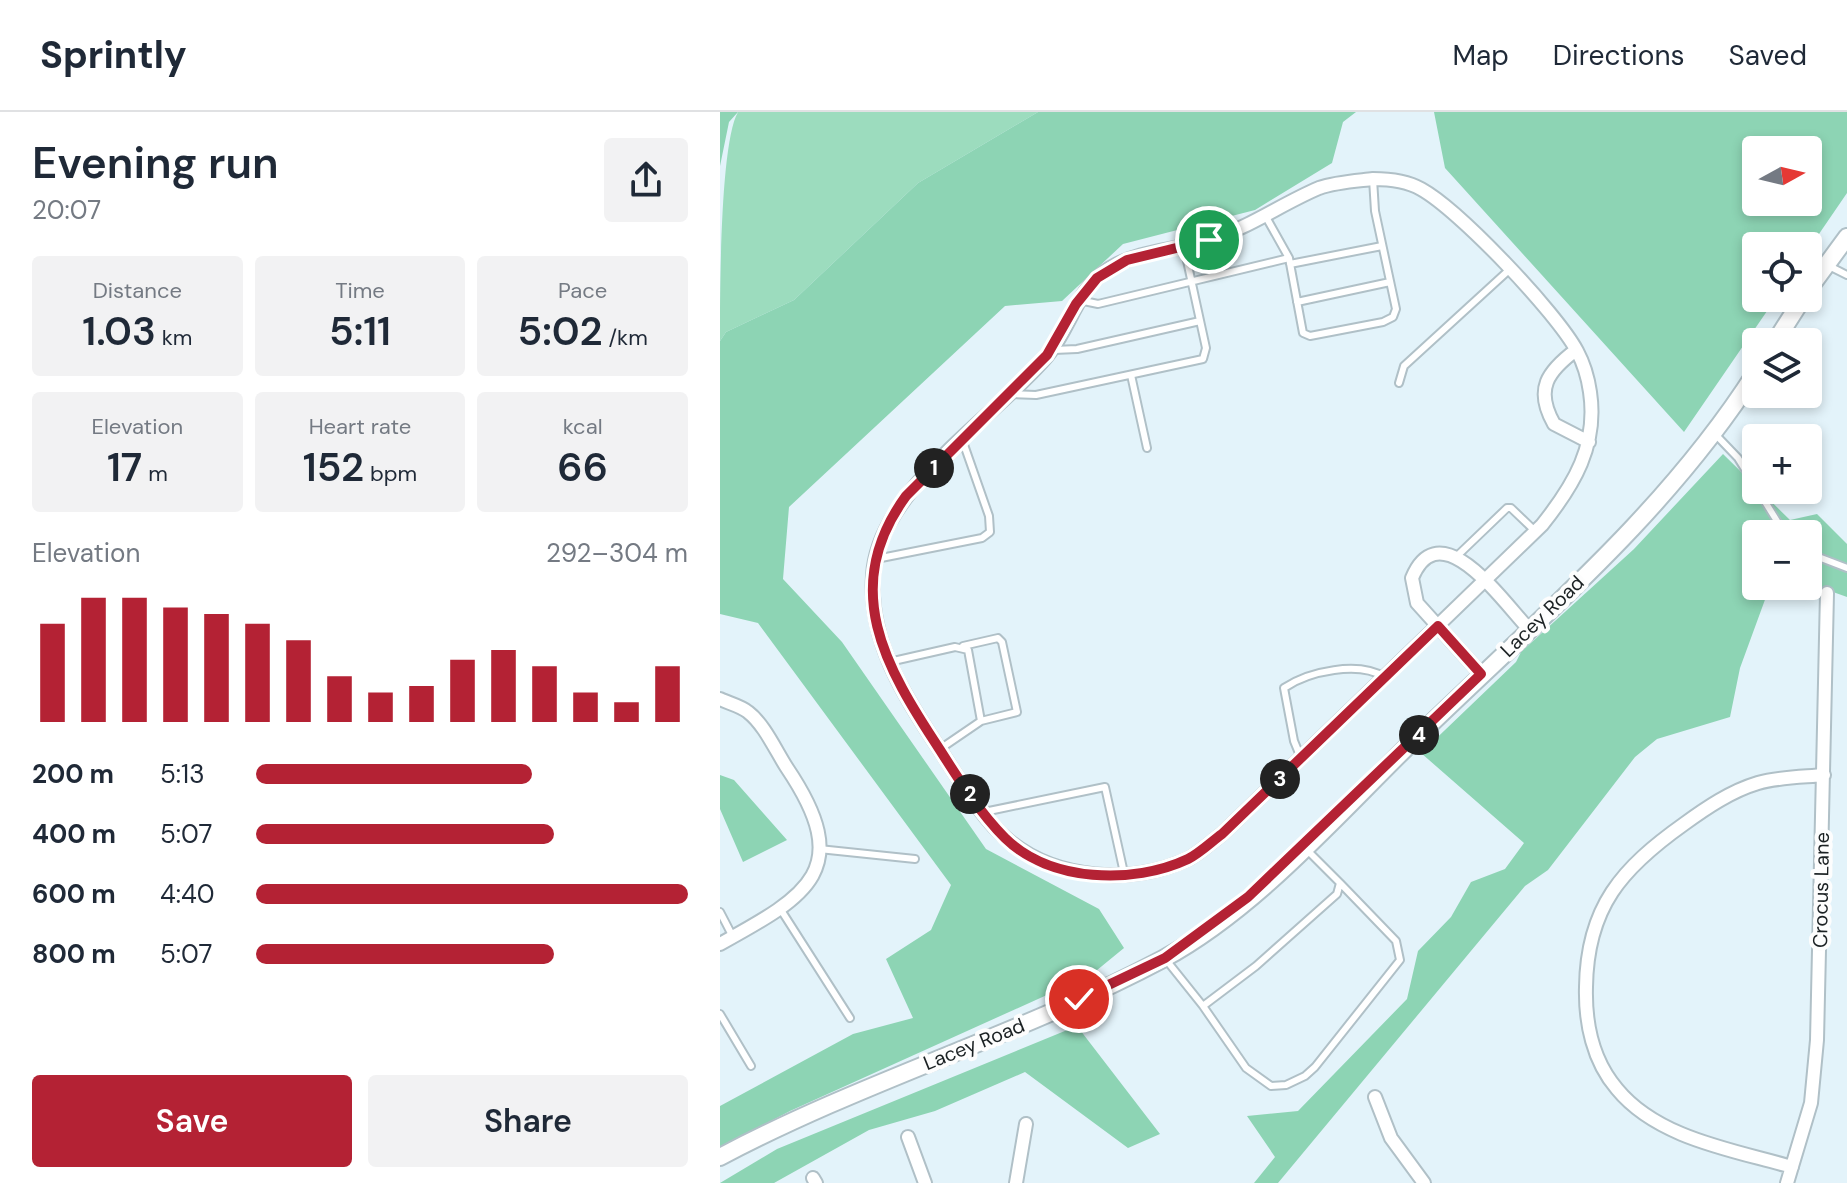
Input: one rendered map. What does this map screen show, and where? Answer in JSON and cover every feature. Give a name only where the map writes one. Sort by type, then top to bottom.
[{"type":"main road","points":[[1822,269],[1847,237]]},
{"type":"main road","name":"Lacey Road","points":[[720,1157],[810,1111],[1049,1013],[1165,958],[1248,897],[1304,847],[1644,518],[1715,434],[1742,393]]},
{"type":"street","points":[[1373,179],[1417,186],[1433,196],[1557,321],[1576,350],[1591,395],[1589,442],[1580,470],[1567,494],[1535,531],[1222,834],[1191,857],[1167,867],[1124,873],[1077,873],[1041,861],[1006,839],[984,812],[909,703],[889,662],[873,620],[873,573],[883,533],[893,515],[962,439],[1051,350],[1079,300],[1097,278],[1119,264],[1184,247],[1266,217],[1318,189],[1373,179]]},
{"type":"street","points":[[1576,350],[1554,366],[1545,388],[1554,424],[1589,442]]},
{"type":"street","points":[[1481,674],[1417,603],[1412,578],[1423,561],[1436,554],[1457,556],[1528,628]]},
{"type":"street","name":"Crocus Lane","points":[[1787,1183],[1811,1103],[1817,1040],[1827,593]]},
{"type":"street","points":[[720,699],[749,712],[802,791],[817,821],[819,849],[810,882],[781,910],[720,944]]},
{"type":"street","points":[[1792,1167],[1686,1136],[1632,1103],[1617,1089],[1599,1060],[1587,1027],[1586,979],[1590,947],[1609,894],[1632,863],[1721,799],[1765,782],[1824,775]]},
{"type":"street","points":[[1375,1097],[1391,1138],[1424,1183]]},
{"type":"street","points":[[1016,1183],[1026,1124]]},
{"type":"street","points":[[908,1137],[925,1183]]},
{"type":"lane","points":[[1266,217],[1289,261],[1303,333],[1310,336],[1383,322],[1393,317],[1396,309],[1382,246],[1373,179]]},
{"type":"lane","points":[[1079,300],[1098,304],[1182,286],[1191,280],[1382,246]]},
{"type":"lane","points":[[1008,394],[1036,395],[1203,359],[1206,348],[1184,247]]},
{"type":"lane","points":[[1825,264],[1847,275]]},
{"type":"lane","points":[[1399,383],[1404,366],[1509,270]]},
{"type":"lane","points":[[1297,302],[1390,282]]},
{"type":"lane","points":[[1051,350],[1077,349],[1200,321]]},
{"type":"lane","points":[[1131,375],[1147,448]]},
{"type":"lane","points":[[1715,434],[1738,458],[1776,520]]},
{"type":"lane","points":[[876,559],[982,538],[990,532],[989,516],[962,439]]},
{"type":"lane","points":[[1457,556],[1507,508],[1511,508],[1535,531]]},
{"type":"lane","points":[[1822,558],[1847,568]]},
{"type":"lane","points":[[889,662],[998,638],[1002,642],[1017,712],[981,721],[940,750]]},
{"type":"lane","points":[[962,646],[968,650],[981,721]]},
{"type":"lane","points":[[1301,758],[1294,741],[1284,688],[1294,682],[1357,667],[1372,669],[1384,677]]},
{"type":"lane","points":[[984,812],[1105,787],[1124,873]]},
{"type":"lane","points":[[1165,958],[1246,1068],[1261,1081],[1279,1086],[1305,1076],[1400,960],[1396,941],[1304,847]]},
{"type":"lane","points":[[819,849],[915,859]]},
{"type":"lane","points":[[1203,1006],[1282,944],[1337,894],[1340,883]]},
{"type":"lane","points":[[781,910],[850,1018]]},
{"type":"lane","points":[[720,912],[733,937]]},
{"type":"lane","points":[[720,1014],[751,1066]]},
{"type":"green space","points":[[720,112],[738,112],[729,122],[720,166]]},
{"type":"green space","points":[[738,112],[1038,112],[918,183],[794,300],[726,332],[720,341],[724,185],[732,129]]},
{"type":"green space","points":[[1038,112],[1356,112],[1343,122],[1332,163],[1255,210],[1123,244],[1062,301],[1005,306],[789,507],[783,579],[842,642],[986,849],[1099,909],[1124,948],[1091,975],[790,1111],[720,1148],[720,1106],[853,1034],[913,1018],[886,959],[931,930],[951,885],[758,623],[720,614],[720,341],[726,332],[794,300],[918,183]]},
{"type":"green space","points":[[1434,112],[1847,112],[1847,193],[1820,232],[1742,232],[1742,312],[1766,312],[1755,328],[1742,328],[1742,348],[1684,432],[1445,168]]},
{"type":"green space","points":[[1723,454],[1742,473],[1742,504],[1774,504],[1790,520],[1742,520],[1742,600],[1765,600],[1740,668],[1730,717],[1657,739],[1635,757],[1548,870],[1525,886],[1278,1183],[1254,1183],[1275,1157],[1247,1116],[1298,1111],[1407,999],[1418,951],[1451,917],[1471,882],[1505,869],[1524,843],[1421,753],[1516,662],[1521,652],[1634,549]]},
{"type":"green space","points":[[1817,514],[1847,544],[1847,597],[1822,588],[1822,520],[1790,520]]},
{"type":"green space","points":[[720,775],[734,780],[787,840],[743,862],[720,809]]},
{"type":"green space","points":[[1077,1026],[1160,1134],[1128,1148],[1025,1072],[935,1111],[869,1130],[774,1183],[720,1183],[777,1149]]},
{"type":"route","points":[[1079,999],[1165,958],[1248,897],[1304,847],[1481,674],[1438,626],[1222,834],[1191,857],[1167,867],[1097,875],[1051,865],[1032,857],[1006,839],[956,775],[909,703],[884,652],[873,620],[873,573],[883,533],[893,515],[906,496],[1047,355],[1076,304],[1097,278],[1141,255],[1209,240]]}]
